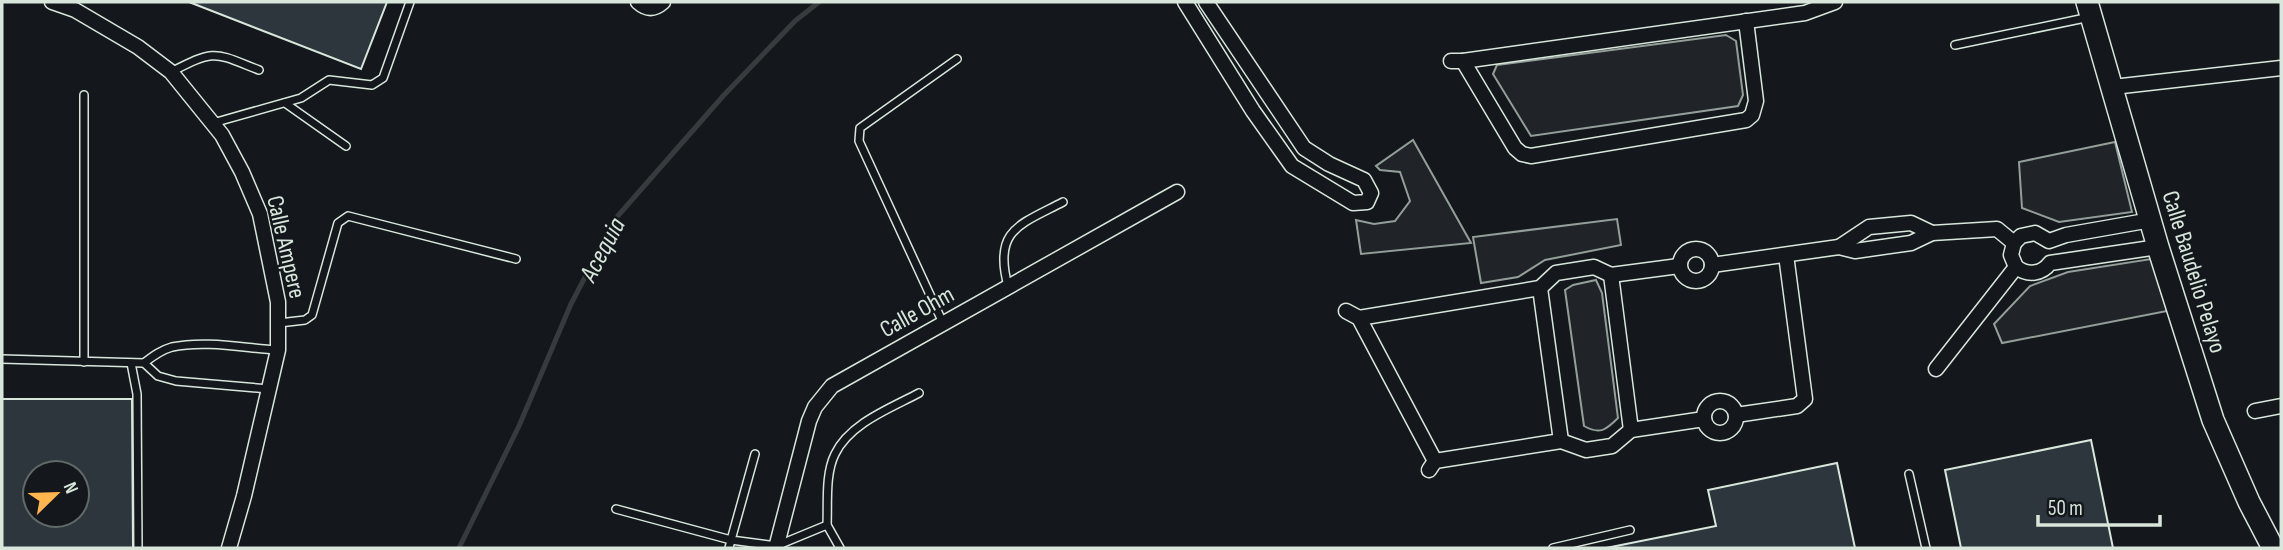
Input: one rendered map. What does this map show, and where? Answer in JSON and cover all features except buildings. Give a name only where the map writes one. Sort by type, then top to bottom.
[{"type":"street","name":"Calle Ampere","points":[[52,2],[75,10],[138,47],[171,72],[222,135],[260,214],[276,292],[278,350],[229,548]]},
{"type":"street","points":[[638,2],[650,9],[663,2]]},
{"type":"street","points":[[1185,2],[1253,111],[1292,166],[1353,203],[1367,202],[1371,193],[1364,180],[1329,164],[1304,148],[1206,2]]},
{"type":"street","points":[[1746,21],[1756,101],[1752,115],[1746,120],[1531,156],[1522,154],[1515,148],[1457,61],[1746,21],[1805,13],[1835,2]]},
{"type":"street","name":"Calle Baudelio Pelayo","points":[[2089,9],[2158,247],[2213,420],[2249,502],[2273,548]]},
{"type":"street","points":[[2113,88],[2281,68]]},
{"type":"street","points":[[1253,111],[1270,99]]},
{"type":"street","name":"Calle Ohm","points":[[776,547],[809,421],[822,397],[832,386],[1177,192]]},
{"type":"street","points":[[2049,241],[2066,235],[2151,220]]},
{"type":"street","points":[[1839,247],[1869,227],[1911,223],[1932,233]]},
{"type":"street","points":[[1712,265],[1839,247],[1855,251],[1912,243],[1932,233],[1997,229],[2014,243]]},
{"type":"street","points":[[2035,233],[2049,241],[2053,255],[2046,269],[2036,274],[2017,267],[2011,255],[2014,243],[2021,236],[2035,233]]},
{"type":"street","points":[[2050,263],[2158,247]]},
{"type":"street","points":[[1695,249],[1705,251],[1712,265],[1707,278],[1694,282],[1683,276],[1679,266],[1682,256],[1695,249]]},
{"type":"street","points":[[1736,415],[1797,406],[1805,399],[1786,255]]},
{"type":"street","points":[[1679,266],[1611,275],[1594,267],[1556,273],[1540,288],[1352,314],[1432,466],[1561,441],[1586,450],[1612,446],[1631,430],[1704,419]]},
{"type":"street","points":[[1936,369],[2017,267]]},
{"type":"street","points":[[1611,275],[1631,430]]},
{"type":"street","points":[[1540,288],[1561,441]]},
{"type":"street","points":[[1718,401],[1730,405],[1736,415],[1733,426],[1721,433],[1710,429],[1704,419],[1707,408],[1718,401]]},
{"type":"street","points":[[2255,411],[2281,406]]},
{"type":"lane","points":[[213,124],[311,94],[329,80],[372,85],[379,81],[383,78],[410,2]]},
{"type":"lane","points":[[1955,45],[2089,9]]},
{"type":"lane","points":[[171,72],[212,54],[259,69]]},
{"type":"lane","points":[[943,323],[859,141],[859,133],[860,128],[957,59]]},
{"type":"lane","points":[[84,94],[84,362]]},
{"type":"lane","points":[[285,103],[346,146]]},
{"type":"lane","points":[[1008,287],[1003,267],[1009,236],[1023,222],[1063,202]]},
{"type":"lane","points":[[278,323],[305,320],[312,315],[338,223],[348,216],[516,259]]},
{"type":"lane","points":[[2,359],[144,363],[158,352],[174,347],[220,346],[278,350]]},
{"type":"lane","points":[[131,363],[137,394],[138,548]]},
{"type":"lane","points":[[144,363],[158,376],[176,381],[269,390]]},
{"type":"lane","points":[[840,548],[827,526],[829,481],[835,454],[870,418],[919,393]]},
{"type":"lane","points":[[729,548],[755,454]]},
{"type":"lane","points":[[1909,474],[1926,548]]},
{"type":"lane","points":[[616,509],[731,540],[776,547],[827,526]]},
{"type":"lane","points":[[1553,548],[1630,530]]},
{"type":"shaded area","points":[[1726,35],[1736,41],[1743,95],[1738,106],[1531,136],[1493,74],[1497,65]]},
{"type":"shaded area","points":[[1413,140],[1471,243],[1361,254],[1356,220],[1374,224],[1395,221],[1410,201],[1400,172],[1380,170],[1376,166]]},
{"type":"shaded area","points":[[2115,142],[2132,212],[2059,222],[2022,208],[2019,162]]},
{"type":"shaded area","points":[[1617,219],[1621,245],[1545,260],[1518,277],[1481,283],[1473,237]]},
{"type":"shaded area","points":[[2151,259],[2167,311],[2002,343],[1994,324],[2030,286],[2068,272]]},
{"type":"shaded area","points":[[1596,280],[1602,293],[1618,418],[1599,431],[1584,426],[1565,290],[1573,285]]},
{"type":"waterway","name":"Acequia","points":[[459,548],[519,426],[571,304],[616,218],[724,95],[795,21],[819,2]]}]
